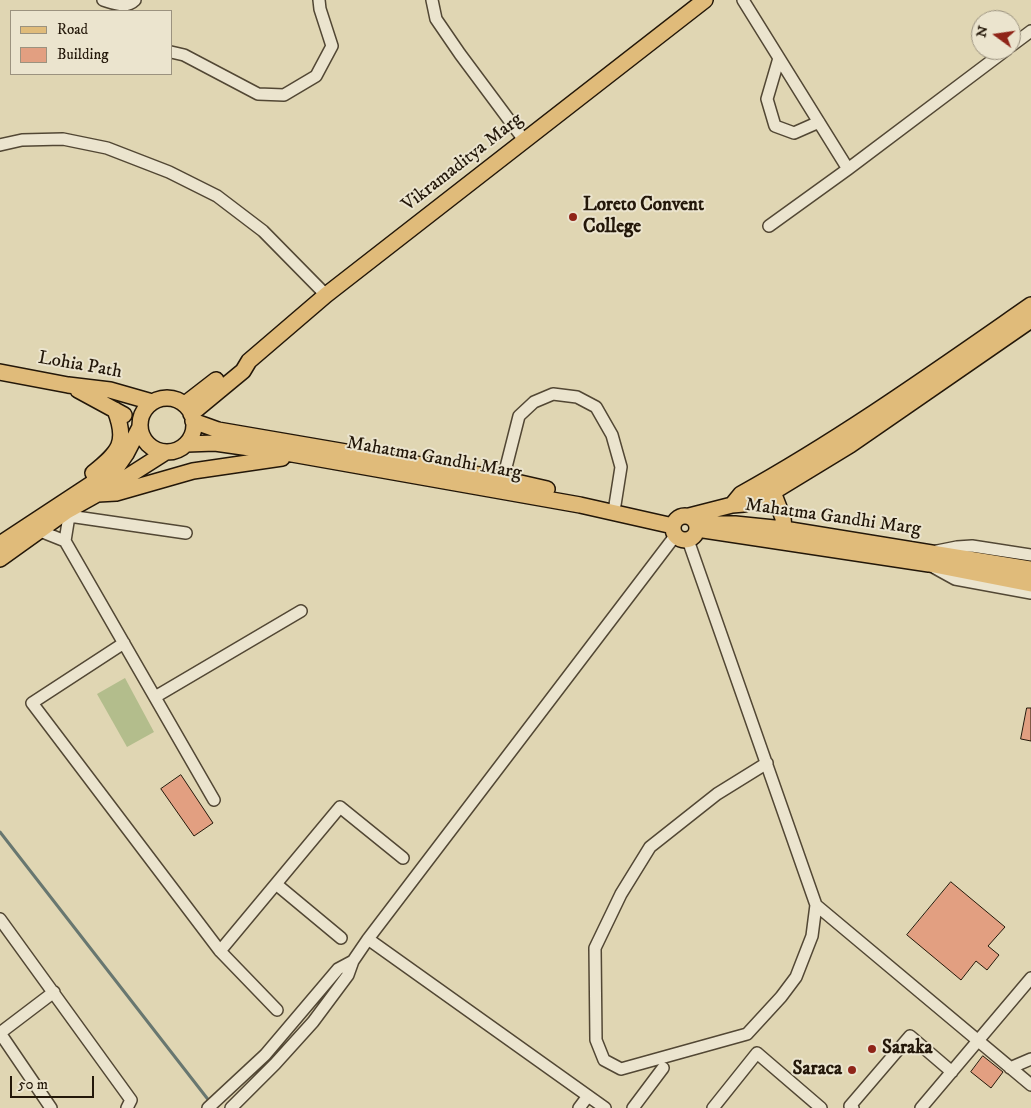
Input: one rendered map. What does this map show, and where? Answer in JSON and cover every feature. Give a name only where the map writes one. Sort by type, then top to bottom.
[{"type":"main road","name":"Vikramaditya Marg","points":[[190,413],[239,362],[249,361],[326,295],[705,0]]},
{"type":"main road","points":[[685,527],[732,505],[744,504],[773,492],[850,446],[978,349],[1031,305]]},
{"type":"main road","points":[[732,505],[741,494],[838,435],[926,378],[1031,320]]},
{"type":"main road","name":"Lohia Path","points":[[0,372],[68,385],[110,390],[152,402]]},
{"type":"main road","points":[[68,385],[140,425]]},
{"type":"main road","points":[[168,397],[179,400],[190,413],[194,427],[187,444],[176,451],[166,452],[155,450],[147,444],[141,434],[140,425],[142,413],[152,402],[168,397]]},
{"type":"main road","points":[[41,523],[66,493],[116,452],[122,440],[122,427],[115,410]]},
{"type":"main road","name":"Mahatma Gandhi Marg","points":[[190,413],[218,430],[503,479],[614,505],[685,527],[735,524],[784,530],[931,558]]},
{"type":"main road","points":[[0,559],[41,523],[117,467],[126,454],[140,425]]},
{"type":"main road","name":"Mahatma Gandhi Marg","points":[[187,444],[216,443],[292,454],[580,505],[685,527],[931,558]]},
{"type":"main road","points":[[0,544],[41,523],[68,513],[166,452]]},
{"type":"main road","points":[[98,494],[116,493],[193,471],[282,458],[292,454]]},
{"type":"main road","points":[[773,492],[783,518],[784,530]]},
{"type":"main road","points":[[931,558],[959,563],[1031,569]]},
{"type":"main road","points":[[959,563],[1031,584]]},
{"type":"street","points":[[103,0],[118,5],[134,5]]},
{"type":"street","points":[[172,52],[184,55],[258,94],[284,95],[316,76],[332,46],[319,0]]},
{"type":"street","points":[[432,0],[436,19],[524,140]]},
{"type":"street","points":[[743,0],[848,169]]},
{"type":"street","points":[[779,58],[767,99],[775,126],[794,133],[819,122]]},
{"type":"street","points":[[769,226],[993,60]]},
{"type":"street","points":[[0,145],[22,140],[63,139],[107,148],[169,172],[217,196],[240,213],[262,231],[326,295]]},
{"type":"street","points":[[503,479],[519,416],[534,402],[553,394],[577,397],[596,407],[612,435],[621,467],[614,505]]},
{"type":"street","points":[[186,533],[68,513],[65,541],[214,800]]},
{"type":"street","points":[[41,523],[45,533],[65,541]]},
{"type":"street","points":[[685,527],[767,763],[816,905],[812,936],[796,977],[781,997],[747,1034],[621,1069],[604,1060],[596,1040],[595,948],[621,894],[650,847],[717,794],[767,763]]},
{"type":"street","points":[[231,1108],[313,1022],[348,975],[352,961],[368,939],[685,527]]},
{"type":"street","points":[[1031,555],[972,546],[957,547],[931,558],[955,580],[1031,593]]},
{"type":"street","points":[[155,697],[302,611]]},
{"type":"street","points":[[124,643],[32,703],[220,951],[278,1010]]},
{"type":"street","points":[[220,951],[340,807],[403,858]]},
{"type":"street","points":[[276,884],[341,938]]},
{"type":"street","points":[[816,905],[1031,1085]]},
{"type":"street","points":[[0,919],[131,1100],[127,1108]]},
{"type":"street","points":[[368,939],[602,1107]]},
{"type":"street","points":[[218,1104],[265,1055],[338,969],[352,961]]},
{"type":"street","points":[[921,1108],[1031,978]]},
{"type":"street","points":[[51,1108],[0,1033],[54,992]]},
{"type":"street","points":[[853,1108],[850,1106],[910,1036],[952,1072]]},
{"type":"street","points":[[713,1108],[757,1053],[820,1108]]},
{"type":"street","points":[[265,1055],[275,1064]]},
{"type":"street","points":[[1010,1068],[1031,1059]]},
{"type":"street","points":[[633,1108],[663,1068]]},
{"type":"street","points":[[580,1108],[588,1096]]},
{"type":"green space","points":[[125,678],[154,732],[127,747],[97,694]]},
{"type":"building","points":[[1027,708],[1031,708],[1031,741],[1021,739]]},
{"type":"building","points":[[181,775],[213,823],[194,836],[161,789]]},
{"type":"building","points":[[951,882],[1005,927],[988,946],[999,955],[987,970],[976,961],[961,980],[907,935]]},
{"type":"building","points":[[983,1056],[1003,1072],[991,1088],[971,1072]]},
{"type":"waterway","points":[[0,832],[210,1102]]},
{"type":"place","name":"Loreto Convent College","points":[[573,217]]},
{"type":"place","name":"Saraka","points":[[872,1049]]},
{"type":"place","name":"Saraca","points":[[852,1070]]}]
